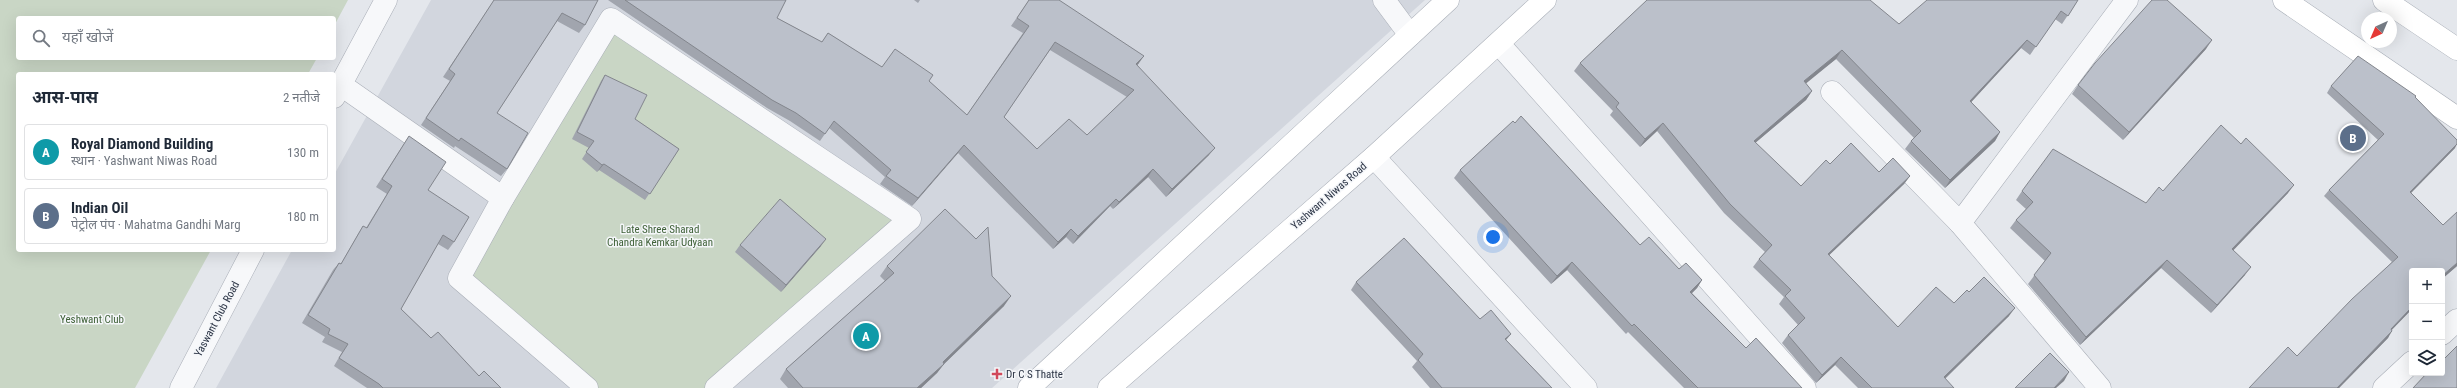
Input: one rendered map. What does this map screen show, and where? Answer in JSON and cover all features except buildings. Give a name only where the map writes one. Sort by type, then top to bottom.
[{"type":"main road","points":[[1029,388],[1448,0]]},
{"type":"main road","name":"Yashwant Niwas Road","points":[[1109,388],[1374,157],[1499,44],[1545,0]]},
{"type":"main road","points":[[2284,0],[2457,118]]},
{"type":"main road","points":[[2384,0],[2457,49]]},
{"type":"street","points":[[386,0],[337,91],[503,198]]},
{"type":"street","points":[[1384,0],[1410,35]]},
{"type":"street","points":[[1960,223],[2127,0]]},
{"type":"street","points":[[587,388],[459,278],[503,198],[611,18],[910,219],[716,388]]},
{"type":"street","points":[[1499,44],[1805,388]]},
{"type":"street","points":[[1832,92],[1960,223],[2100,388]]},
{"type":"street","points":[[1374,157],[1586,388]]},
{"type":"street","name":"Yaswant Club Road","points":[[181,388],[252,252]]},
{"type":"street","points":[[2445,331],[2457,320]]},
{"type":"street","points":[[2384,388],[2409,365]]},
{"type":"shaded area","points":[[431,0],[1425,0],[992,388],[216,388],[291,252],[336,252],[336,171]]},
{"type":"green space","name":"Yeshwant Club","points":[[0,0],[348,0],[336,22],[336,16],[16,16],[16,60],[316,60],[309,72],[16,72],[16,252],[210,252],[135,388],[0,388]]},
{"type":"green space","name":"Late Shree Sharad Chandra Kemkar Udyaan","points":[[611,19],[910,219],[716,388],[587,388],[459,278]]},
{"type":"place","name":"Indian Oil","points":[[2353,138]]},
{"type":"place","name":"Royal Diamond Building","points":[[866,336]]},
{"type":"place","name":"Dr C S Thatte","points":[[997,374]]}]
